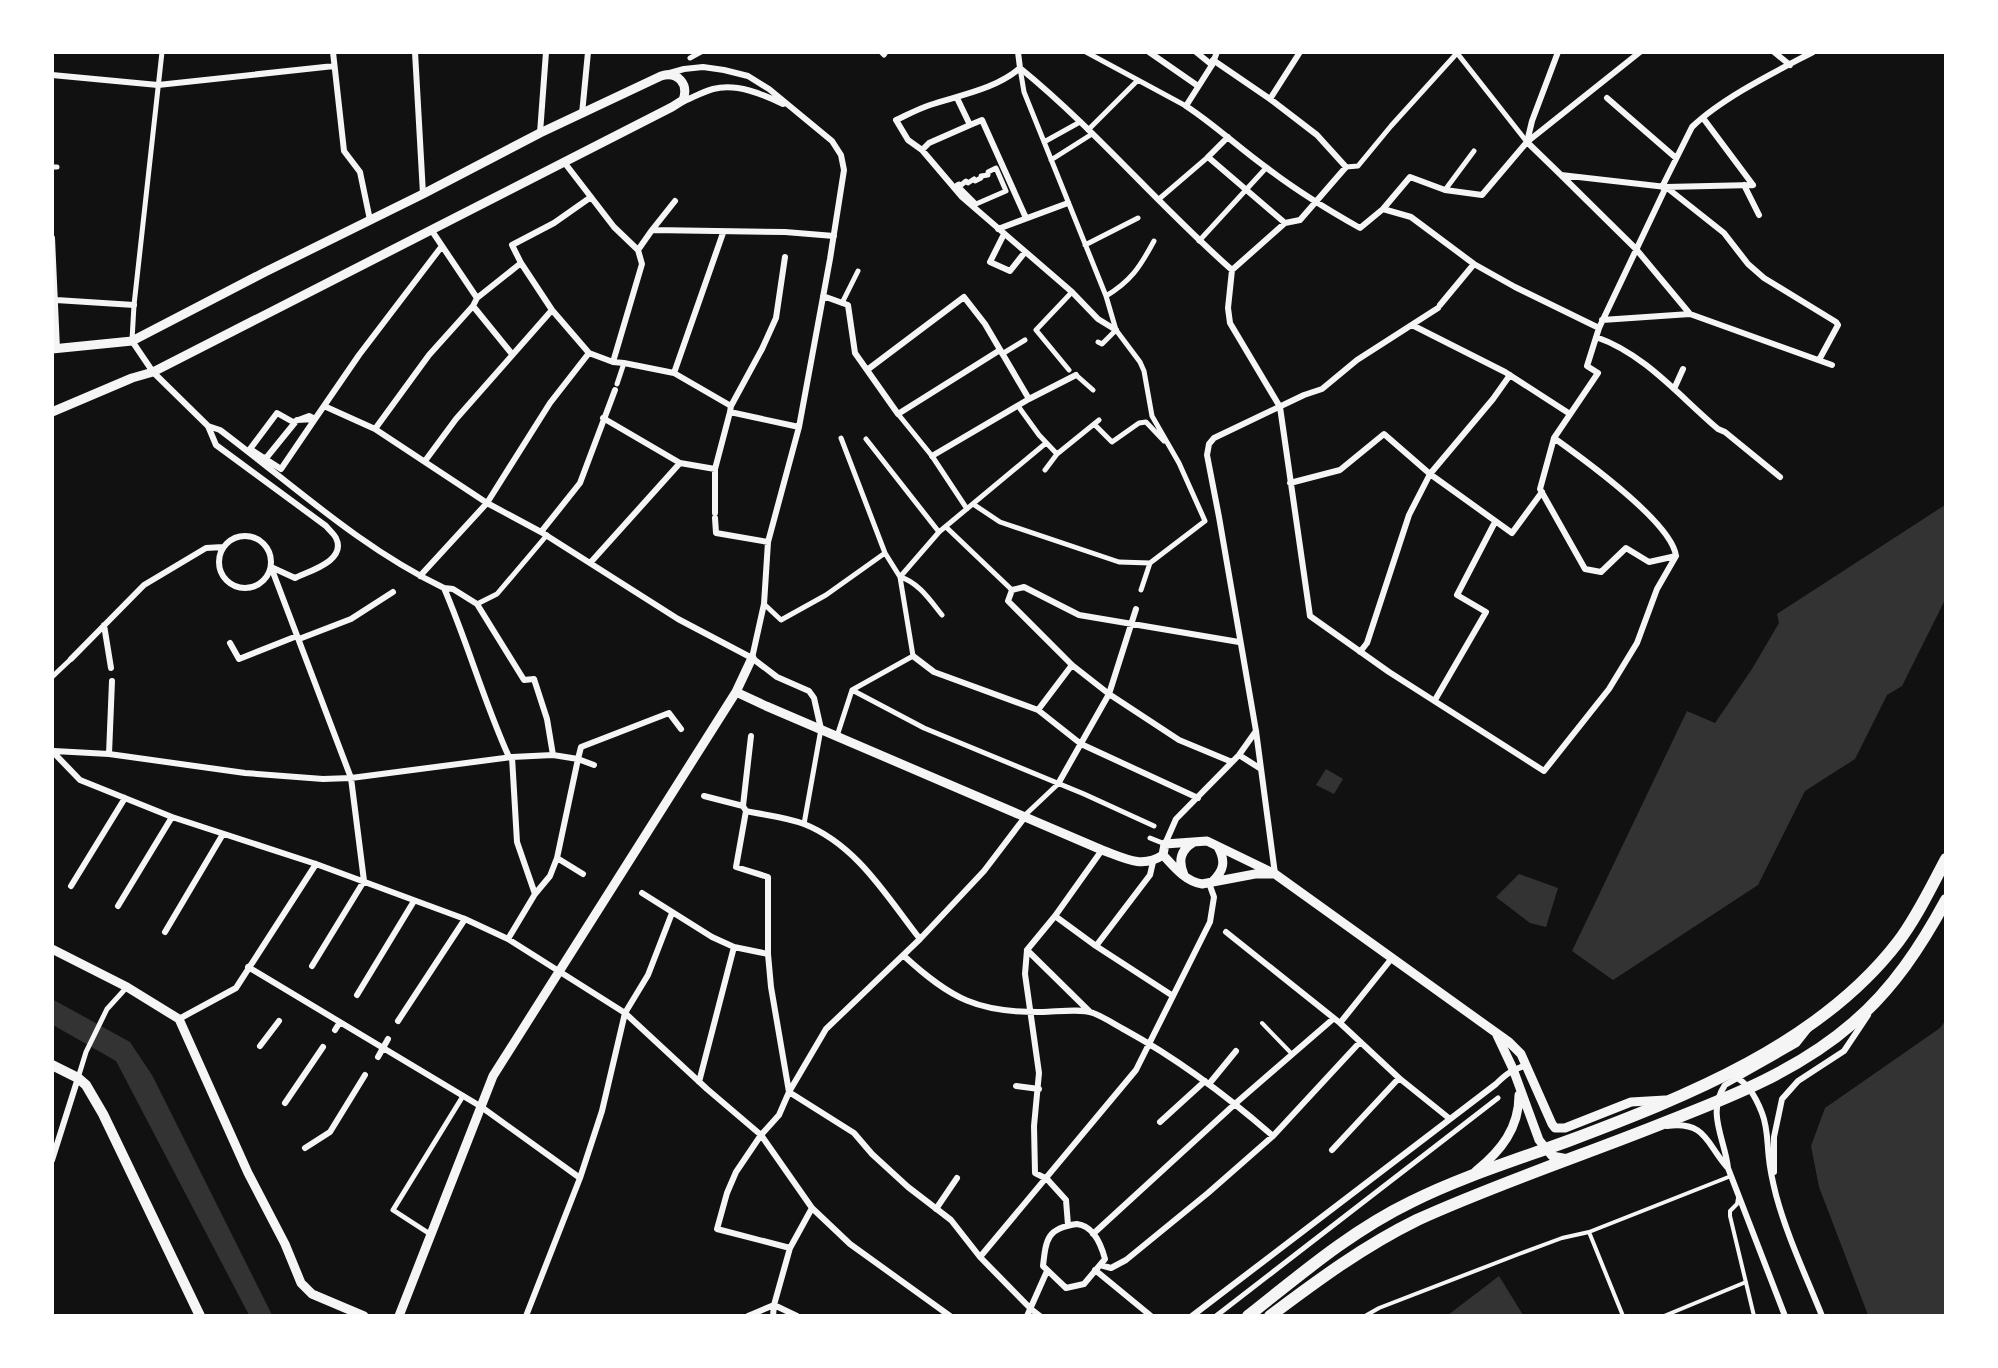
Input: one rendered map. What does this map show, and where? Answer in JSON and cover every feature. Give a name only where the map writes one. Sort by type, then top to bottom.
[{"type":"highway","points":[[1248,1316],[1336,1247],[1413,1201],[1674,1099],[1790,1039],[1873,971],[1900,940],[1946,859]]},
{"type":"highway","points":[[1270,1316],[1336,1266],[1382,1238],[1438,1211],[1718,1102],[1792,1067],[1824,1046],[1858,1018],[1881,995],[1911,958],[1946,900]]},
{"type":"main road","points":[[52,1065],[78,1078],[86,1085],[103,1114],[200,1316]]},
{"type":"street","points":[[162,52],[132,341],[153,372],[208,426],[216,445],[327,526],[337,538],[338,548],[327,564],[295,578],[271,567]]},
{"type":"street","points":[[333,52],[344,151],[360,172],[370,220]]},
{"type":"street","points":[[415,52],[423,194]]},
{"type":"street","points":[[540,133],[546,52]]},
{"type":"street","points":[[582,114],[588,52]]},
{"type":"street","points":[[689,57],[701,52]]},
{"type":"street","points":[[881,52],[884,55],[886,52]]},
{"type":"street","points":[[1086,52],[1186,106],[1315,203],[1360,228],[1383,209],[1410,177],[1445,190],[1482,195],[1527,142],[1640,52]]},
{"type":"street","points":[[1149,52],[1198,86]]},
{"type":"street","points":[[1196,52],[1270,99],[1317,135],[1346,167]]},
{"type":"street","points":[[1186,106],[1217,52]]},
{"type":"street","points":[[1270,99],[1300,52]]},
{"type":"street","points":[[1527,142],[1532,121],[1558,52]]},
{"type":"street","points":[[1774,52],[1790,65]]},
{"type":"street","points":[[1676,556],[1649,562],[1626,548],[1601,572],[1585,569],[1540,489],[1554,438],[1598,373],[1587,366],[1602,320],[1692,127],[1745,90],[1813,52]]},
{"type":"street","points":[[1017,53],[1024,92],[1106,296],[1116,330],[1140,362],[1144,371],[1152,416],[1179,464],[1205,521],[1150,563],[1141,590]]},
{"type":"street","points":[[1676,556],[1657,589],[1637,643],[1626,662],[1609,689],[1544,771],[1360,652],[1310,616],[1280,407],[1230,323],[1228,308],[1232,270],[1285,224],[1300,220],[1346,167],[1358,166],[1458,53],[1527,142],[1636,249],[1690,314]]},
{"type":"street","points":[[52,75],[158,85],[334,66]]},
{"type":"street","points":[[52,238],[56,300],[55,349],[132,341],[540,133],[661,76],[694,67],[740,73],[755,80],[832,141],[841,155],[844,170],[830,259],[799,427],[768,542],[764,604],[752,658],[736,692],[493,1076],[399,1316]]},
{"type":"street","points":[[1020,68],[993,84],[930,105],[896,120],[908,140],[922,150],[962,197],[1072,292],[1098,319],[1116,330]]},
{"type":"street","points":[[1020,68],[1080,122],[1232,270]]},
{"type":"street","points":[[661,76],[672,74],[681,80],[685,92],[681,102]]},
{"type":"street","points":[[1052,160],[1090,132],[1138,80]]},
{"type":"street","points":[[52,412],[132,378],[153,372],[681,102],[724,87],[751,91],[789,107]]},
{"type":"street","points":[[957,95],[970,125]]},
{"type":"street","points":[[1607,98],[1676,158]]},
{"type":"street","points":[[1561,175],[1664,187],[1752,185],[1703,118]]},
{"type":"street","points":[[922,150],[929,143],[982,120],[1026,218]]},
{"type":"street","points":[[1044,142],[1080,122]]},
{"type":"street","points":[[1159,199],[1228,137]]},
{"type":"street","points":[[1445,190],[1474,151]]},
{"type":"street","points":[[1208,157],[1285,224]]},
{"type":"street","points":[[564,162],[614,227],[638,250],[642,264],[613,362]]},
{"type":"street","points":[[996,168],[1006,191],[976,204],[957,185],[960,186],[974,179],[975,181],[996,168]]},
{"type":"street","points":[[1199,240],[1266,168]]},
{"type":"street","points":[[139,171],[148,171]]},
{"type":"street","points":[[1743,185],[1759,215]]},
{"type":"street","points":[[1664,187],[1724,232],[1748,264],[1764,278],[1836,322],[1838,325],[1819,360]]},
{"type":"street","points":[[591,197],[554,223],[512,245],[520,263],[552,310],[589,353],[613,362],[674,374],[731,409],[799,427]]},
{"type":"street","points":[[638,250],[675,201]]},
{"type":"street","points":[[998,229],[1068,203]]},
{"type":"street","points":[[1383,209],[1411,218],[1474,264],[1599,328]]},
{"type":"street","points":[[1085,245],[1138,218]]},
{"type":"street","points":[[652,230],[785,232],[834,236]]},
{"type":"street","points":[[432,231],[477,298]]},
{"type":"street","points":[[674,374],[723,232]]},
{"type":"street","points":[[1004,234],[990,262],[1010,271],[1025,252]]},
{"type":"street","points":[[1106,296],[1125,285],[1145,258],[1154,241]]},
{"type":"street","points":[[208,426],[220,430],[249,452],[281,469],[359,354],[442,246]]},
{"type":"street","points":[[768,542],[716,533],[715,469],[731,409],[776,318],[785,257]]},
{"type":"street","points":[[375,429],[429,355],[473,306],[477,298],[520,263]]},
{"type":"street","points":[[1275,874],[1256,731],[1207,455],[1209,444],[1214,438],[1322,388],[1357,360],[1439,307],[1474,264]]},
{"type":"street","points":[[842,303],[858,271]]},
{"type":"street","points":[[1069,370],[1036,330],[1072,292]]},
{"type":"street","points":[[823,296],[848,305],[855,353],[898,414],[932,456],[967,509]]},
{"type":"street","points":[[867,370],[964,297],[985,324],[1029,399]]},
{"type":"street","points":[[56,300],[134,305]]},
{"type":"street","points":[[473,306],[512,354]]},
{"type":"street","points":[[424,461],[456,419],[552,310]]},
{"type":"street","points":[[1602,320],[1690,314],[1832,365]]},
{"type":"street","points":[[1412,325],[1510,375],[1570,414]]},
{"type":"street","points":[[1098,342],[1102,344],[1116,330]]},
{"type":"street","points":[[1596,337],[1647,365],[1718,429],[1725,432],[1780,477]]},
{"type":"street","points":[[898,414],[1025,340]]},
{"type":"street","points":[[420,576],[487,503],[550,403],[589,353]]},
{"type":"street","points":[[477,604],[497,594],[580,483],[624,363]]},
{"type":"street","points":[[1674,389],[1683,369]]},
{"type":"street","points":[[932,456],[1029,399],[1076,375],[1093,390]]},
{"type":"street","points":[[1360,652],[1367,643],[1409,515],[1430,474],[1493,399],[1510,375]]},
{"type":"street","points":[[324,406],[375,429],[487,503],[544,533],[678,619],[752,658],[777,678],[809,691],[814,698],[821,729],[804,824]]},
{"type":"street","points":[[1018,406],[1057,454]]},
{"type":"street","points":[[315,419],[309,416],[293,422],[277,413],[250,449],[377,550],[420,576],[444,588],[453,589],[477,604],[524,680],[534,679],[547,719],[553,755]]},
{"type":"street","points":[[603,418],[680,463],[715,469]]},
{"type":"street","points":[[260,458],[267,457],[297,420]]},
{"type":"street","points":[[1044,470],[1057,454],[1099,420]]},
{"type":"street","points":[[1095,425],[1112,442],[1139,423],[1146,422],[1158,437],[1168,444]]},
{"type":"street","points":[[1290,483],[1340,470],[1384,434],[1430,474],[1512,533],[1542,492]]},
{"type":"street","points":[[842,438],[885,554],[900,577],[913,656],[934,672],[1038,710],[1081,744],[1198,798]]},
{"type":"street","points":[[1554,438],[1608,478],[1638,506],[1669,538],[1676,556]]},
{"type":"street","points":[[866,439],[939,532]]},
{"type":"street","points":[[900,577],[939,532],[1046,443]]},
{"type":"street","points":[[591,562],[680,463]]},
{"type":"street","points":[[973,504],[1000,522],[1119,562],[1150,563]]},
{"type":"street","points":[[1435,700],[1486,612],[1457,595],[1495,522]]},
{"type":"street","points":[[946,527],[1012,590]]},
{"type":"street","points":[[238,536],[247,536],[263,543],[271,558],[271,567],[268,575],[255,586],[238,587],[225,578],[220,571],[219,563],[224,547],[230,540],[238,536]]},
{"type":"street","points":[[52,677],[144,585],[206,548],[224,547]]},
{"type":"street","points":[[764,604],[782,620],[826,595],[885,554]]},
{"type":"street","points":[[271,567],[351,778],[364,881],[312,966]]},
{"type":"street","points":[[900,577],[908,579],[926,595],[942,615]]},
{"type":"street","points":[[1012,590],[1024,587],[1079,615],[1239,642]]},
{"type":"street","points":[[444,588],[459,624],[493,723],[510,757],[517,842],[535,894]]},
{"type":"street","points":[[1012,590],[1008,601],[1072,665],[1109,694],[1179,740],[1232,762]]},
{"type":"street","points":[[230,643],[239,659],[351,619],[393,592]]},
{"type":"street","points":[[790,1248],[717,1229],[727,1193],[736,1172],[761,1135],[779,1115],[789,1092],[826,1029],[904,956],[984,871],[1022,817],[1058,784],[1109,694],[1136,609]]},
{"type":"street","points":[[104,625],[111,668]]},
{"type":"street","points":[[836,737],[852,690],[913,656]]},
{"type":"street","points":[[1038,710],[1072,665]]},
{"type":"street","points":[[109,754],[112,681]]},
{"type":"street","points":[[852,690],[924,728],[1154,826]]},
{"type":"street","points":[[736,692],[1102,850],[1153,862],[1164,855]]},
{"type":"street","points":[[508,939],[535,894],[550,876],[557,858],[581,747],[669,713],[681,729]]},
{"type":"street","points":[[1256,731],[1239,755],[1176,819],[1165,844],[1164,855],[1173,867],[1195,884],[1255,874],[1275,874]]},
{"type":"street","points":[[751,736],[736,867],[768,877],[768,954],[771,987],[789,1092],[854,1133],[872,1154],[908,1187],[951,1220],[980,1257],[1029,1312],[1041,1316]]},
{"type":"street","points":[[53,751],[109,754],[245,773],[323,779],[351,778],[510,757],[553,755],[578,759],[594,765]]},
{"type":"street","points":[[53,751],[80,780],[172,817],[364,881],[465,919],[508,939],[625,1013],[699,1082],[761,1135],[812,1208],[850,1244],[950,1316]]},
{"type":"street","points":[[1239,755],[1261,769]]},
{"type":"street","points":[[704,796],[804,824],[828,838],[850,854],[884,890],[920,939]]},
{"type":"street","points":[[71,886],[125,798]]},
{"type":"street","points":[[118,906],[172,817]]},
{"type":"street","points":[[165,932],[223,834]]},
{"type":"street","points":[[1150,838],[1165,844],[1207,841],[1275,874],[1516,1048],[1527,1065],[1552,1124],[1558,1129],[1631,1102],[1674,1099]]},
{"type":"street","points":[[1184,875],[1180,866],[1181,855],[1187,847],[1196,842]]},
{"type":"street","points":[[1211,882],[1220,875],[1223,866],[1223,856],[1218,847]]},
{"type":"street","points":[[1068,1225],[1066,1200],[1047,1179],[1035,1173],[1034,1126],[1039,1072],[1025,974],[1027,950],[1102,850]]},
{"type":"street","points":[[557,858],[583,874]]},
{"type":"street","points":[[1096,946],[1150,876],[1153,862]]},
{"type":"street","points":[[179,1019],[236,988],[316,864]]},
{"type":"street","points":[[980,1257],[1136,1070],[1212,923],[1214,897],[1211,882]]},
{"type":"street","points":[[642,893],[712,937],[734,947],[768,954]]},
{"type":"street","points":[[357,995],[414,901]]},
{"type":"street","points":[[526,1316],[580,1178],[602,1111],[625,1013],[648,975],[672,913]]},
{"type":"street","points":[[1054,916],[1173,996]]},
{"type":"street","points":[[398,1021],[465,919]]},
{"type":"street","points":[[1226,932],[1340,1023],[1399,1078],[1450,1119]]},
{"type":"street","points":[[699,1082],[734,947]]},
{"type":"street","points":[[52,949],[127,987],[179,1019],[248,1173],[285,1244],[302,1283],[312,1294],[364,1316]]},
{"type":"street","points":[[1027,950],[1090,1012],[1150,1044],[1236,1103],[1273,1136]]},
{"type":"street","points":[[904,956],[928,978],[955,996],[987,1008],[1030,1012],[1090,1012]]},
{"type":"street","points":[[1340,1023],[1392,958]]},
{"type":"street","points":[[248,967],[480,1106],[580,1178]]},
{"type":"street","points":[[52,1160],[86,1052],[107,1009],[127,987]]},
{"type":"street","points":[[291,1003],[296,995]]},
{"type":"street","points":[[1774,1182],[1774,1137],[1782,1100],[1798,1082],[1844,1051],[1881,995]]},
{"type":"street","points":[[1093,1234],[1236,1103],[1333,1019]]},
{"type":"street","points":[[1728,1168],[1727,1155],[1716,1122],[1718,1102],[1725,1085],[1797,1044],[1816,1020]]},
{"type":"street","points":[[260,1046],[279,1021]]},
{"type":"street","points":[[335,1030],[340,1022]]},
{"type":"street","points":[[1497,1035],[1513,1068],[1539,1140],[1552,1156],[1574,1159]]},
{"type":"street","points":[[378,1057],[388,1039]]},
{"type":"street","points":[[1098,1268],[1111,1268],[1126,1260],[1208,1193],[1273,1136],[1360,1042]]},
{"type":"street","points":[[285,1103],[323,1047]]},
{"type":"street","points":[[1160,1122],[1207,1083],[1236,1052]]},
{"type":"street","points":[[1192,1316],[1450,1119],[1513,1068],[1527,1065]]},
{"type":"street","points":[[305,1148],[330,1132],[365,1075]]},
{"type":"street","points":[[1717,1078],[1736,1077],[1749,1089],[1758,1102],[1764,1117],[1780,1208],[1822,1316]]},
{"type":"street","points":[[1332,1150],[1399,1078]]},
{"type":"street","points":[[1016,1086],[1039,1089]]},
{"type":"street","points":[[1464,1180],[1489,1161],[1509,1136],[1516,1118],[1520,1089]]},
{"type":"street","points":[[430,1234],[393,1210],[463,1096]]},
{"type":"street","points":[[1216,1316],[1498,1098]]},
{"type":"street","points":[[1651,1128],[1675,1125],[1694,1128],[1707,1138],[1728,1168],[1785,1316]]},
{"type":"street","points":[[936,1209],[957,1178]]},
{"type":"street","points":[[773,1316],[790,1248],[812,1208]]},
{"type":"street","points":[[1068,1225],[1084,1225],[1100,1242],[1105,1259],[1084,1284],[1066,1288],[1043,1266],[1045,1242],[1059,1226],[1068,1225]]},
{"type":"street","points":[[1098,1268],[1151,1316]]},
{"type":"street","points":[[1029,1312],[1047,1271]]},
{"type":"street","points":[[748,1316],[774,1305],[797,1316]]},
{"type":"lane","points":[[1262,1023],[1292,1054]]},
{"type":"lane","points":[[1365,1316],[1379,1308],[1519,1254],[1562,1238],[1589,1232],[1731,1176]]},
{"type":"lane","points":[[1738,1195],[1738,1202],[1731,1208],[1730,1214],[1754,1316]]},
{"type":"lane","points":[[1589,1232],[1623,1316]]},
{"type":"lane","points":[[1664,1316],[1746,1282]]},
{"type":"shaded area","points":[[1945,505],[1945,600],[1902,686],[1887,695],[1855,759],[1805,791],[1758,885],[1613,980],[1572,951],[1687,711],[1715,723],[1752,669],[1779,623],[1777,614]]},
{"type":"shaded area","points":[[1326,769],[1343,779],[1334,794],[1316,785]]},
{"type":"shaded area","points":[[1519,874],[1558,888],[1546,927],[1530,923],[1496,897]]},
{"type":"shaded area","points":[[52,999],[130,1042],[152,1075],[272,1315],[249,1315],[116,1061],[53,1025]]},
{"type":"shaded area","points":[[1945,1021],[1945,1315],[1868,1315],[1819,1187],[1811,1146],[1825,1108],[1940,1028]]},
{"type":"shaded area","points":[[1499,1276],[1523,1315],[1448,1315]]}]
